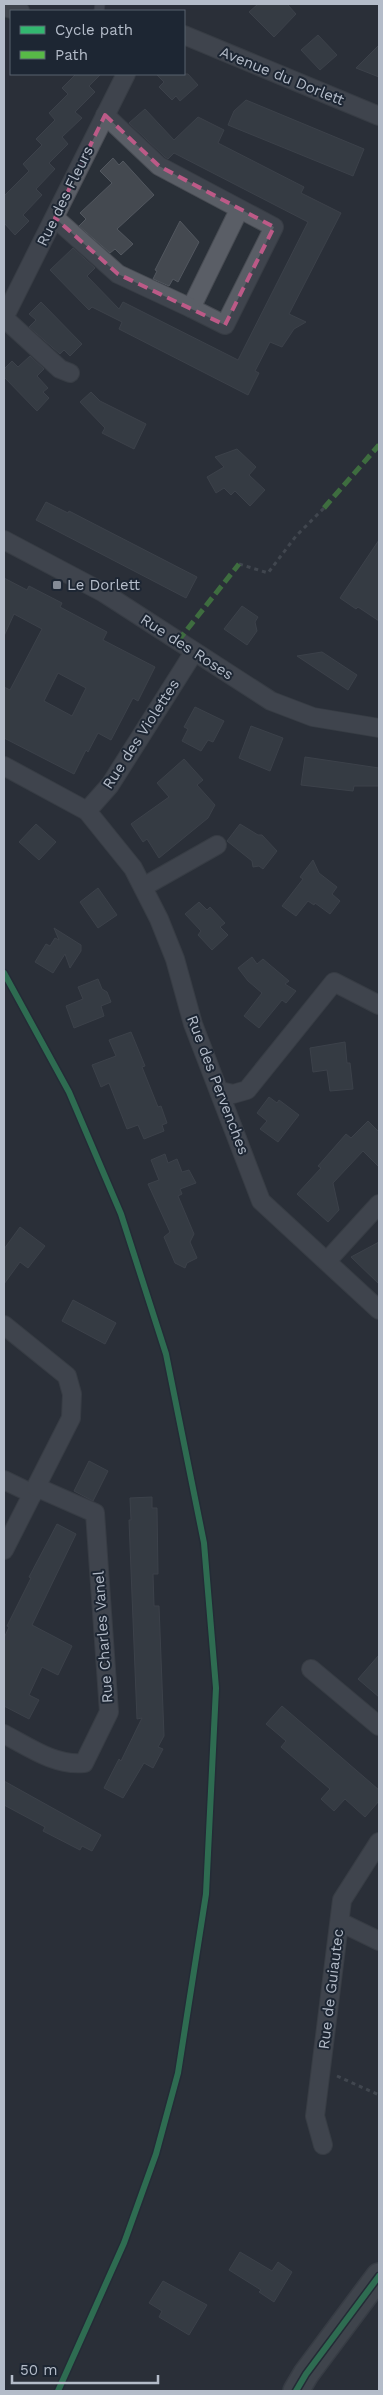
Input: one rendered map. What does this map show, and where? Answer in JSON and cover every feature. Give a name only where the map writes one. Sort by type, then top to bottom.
[{"type":"street","name":"Avenue du Dorlett","points":[[185,35],[379,116]]},
{"type":"street","name":"Rue des Fleurs","points":[[70,373],[60,369],[4,318],[125,75]]},
{"type":"street","points":[[55,218],[118,274],[225,325],[270,236],[274,227],[159,166],[105,115]]},
{"type":"street","points":[[191,308],[240,210]]},
{"type":"street","name":"Rue des Roses","points":[[4,540],[104,593],[271,702],[313,717],[379,728]]},
{"type":"street","name":"Rue des Violettes","points":[[87,811],[110,785],[194,652]]},
{"type":"street","points":[[4,766],[87,811]]},
{"type":"street","name":"Rue des Pervenches","points":[[87,811],[133,868],[143,887],[175,959],[194,1024],[261,1201],[379,1310]]},
{"type":"street","points":[[143,887],[217,845]]},
{"type":"street","points":[[220,1091],[233,1094],[247,1090],[334,982],[379,1005]]},
{"type":"street","points":[[327,1261],[379,1204]]},
{"type":"street","points":[[4,1326],[67,1376],[72,1394],[71,1418],[4,1550]]},
{"type":"street","points":[[4,1480],[35,1490]]},
{"type":"street","name":"Rue Charles Vanel","points":[[4,1734],[53,1759],[72,1764],[84,1763],[109,1712],[95,1513],[35,1490]]},
{"type":"street","points":[[311,1669],[379,1726]]},
{"type":"street","name":"Rue de Guiautec","points":[[323,2145],[314,2116],[342,1900],[379,1842]]},
{"type":"street","points":[[340,1922],[379,1941]]},
{"type":"street","points":[[296,2391],[306,2374],[377,2283]]},
{"type":"path","points":[[239,564],[268,573],[296,536],[324,508]]},
{"type":"path","points":[[321,2069],[379,2095]]},
{"type":"highlighted area","points":[[105,115],[159,166],[274,227],[225,325],[118,274],[55,218]]},
{"type":"building","points":[[258,4],[287,4],[296,14],[274,37],[249,12]]},
{"type":"building","points":[[318,35],[337,55],[320,70],[301,50]]},
{"type":"building","points":[[379,45],[379,77],[356,68]]},
{"type":"building","points":[[188,74],[198,85],[180,101],[176,96],[172,100],[159,87],[164,82],[157,75]]},
{"type":"building","points":[[75,75],[100,75],[89,86],[95,92],[75,112],[82,118],[62,137],[68,144],[49,163],[55,169],[36,189],[42,195],[23,215],[29,221],[15,235],[4,223],[4,196],[29,171],[23,164],[42,145],[36,139],[55,120],[49,113],[68,94],[62,88]]},
{"type":"building","points":[[246,100],[364,149],[353,176],[228,125],[234,111]]},
{"type":"building","points":[[145,109],[174,140],[198,117],[224,130],[218,143],[304,187],[301,193],[341,213],[289,314],[306,322],[294,329],[282,347],[270,342],[255,371],[259,373],[248,395],[119,329],[122,322],[92,307],[89,310],[50,270],[73,248],[95,268],[87,276],[119,309],[123,302],[238,360],[308,222],[174,153],[168,159],[165,157],[129,123]]},
{"type":"building","points":[[113,158],[119,165],[123,161],[154,195],[117,229],[133,244],[121,255],[115,249],[110,253],[79,226],[86,219],[80,213],[112,183],[100,171]]},
{"type":"building","points":[[180,221],[199,242],[178,282],[173,279],[169,286],[153,279],[157,271],[155,270]]},
{"type":"building","points":[[41,302],[82,344],[70,356],[64,350],[60,354],[29,327],[36,320],[29,314]]},
{"type":"building","points":[[30,356],[44,369],[37,376],[48,388],[43,392],[49,398],[37,411],[4,377],[4,369],[12,361],[18,367]]},
{"type":"building","points":[[91,392],[100,401],[146,424],[134,449],[102,433],[105,428],[80,402]]},
{"type":"building","points":[[237,449],[256,467],[249,475],[265,490],[250,506],[235,491],[231,495],[224,488],[216,493],[207,477],[224,467],[215,457]]},
{"type":"building","points":[[46,502],[68,513],[69,511],[197,577],[186,598],[36,520]]},
{"type":"building","points":[[379,540],[379,621],[340,598]]},
{"type":"building","points":[[4,578],[27,590],[29,586],[62,603],[60,607],[107,632],[103,640],[155,667],[138,701],[133,698],[111,740],[98,733],[88,752],[86,750],[74,774],[4,738],[4,687],[10,690],[42,629],[14,614],[4,636]],"holes":[[[58,673],[86,688],[72,716],[44,701]]]},
{"type":"building","points":[[242,606],[258,617],[255,622],[257,631],[247,645],[224,629]]},
{"type":"building","points":[[322,652],[357,675],[348,690],[297,656]]},
{"type":"building","points":[[195,707],[224,721],[213,742],[208,740],[201,751],[182,741],[188,729],[184,727]]},
{"type":"building","points":[[251,726],[283,738],[270,771],[239,758]]},
{"type":"building","points":[[305,757],[379,768],[379,786],[354,786],[353,791],[301,785]]},
{"type":"building","points":[[184,759],[203,780],[197,785],[215,805],[208,818],[159,858],[147,839],[143,842],[131,824],[169,797],[157,783]]},
{"type":"building","points":[[36,824],[56,842],[39,860],[19,842]]},
{"type":"building","points":[[240,824],[258,835],[262,835],[277,851],[263,869],[259,866],[253,867],[252,861],[227,841]]},
{"type":"building","points":[[313,860],[319,873],[337,887],[332,894],[340,901],[330,914],[315,903],[314,905],[308,901],[296,916],[282,906],[303,879],[300,877]]},
{"type":"building","points":[[98,888],[117,915],[98,928],[80,902]]},
{"type":"building","points":[[199,902],[207,910],[210,907],[225,923],[220,927],[228,935],[212,950],[198,935],[201,931],[185,914]]},
{"type":"building","points":[[54,928],[81,945],[81,951],[70,968],[65,954],[53,973],[35,962],[46,944],[50,946],[55,938],[59,940]]},
{"type":"building","points":[[252,957],[257,964],[263,959],[289,981],[285,984],[296,991],[286,1003],[282,1000],[259,1028],[244,1016],[262,993],[248,981],[238,968]]},
{"type":"building","points":[[98,979],[111,1002],[101,1006],[104,1016],[74,1028],[66,1006],[83,999],[78,987]]},
{"type":"building","points":[[131,1032],[145,1066],[142,1067],[158,1107],[161,1106],[167,1123],[162,1125],[164,1131],[144,1139],[138,1125],[127,1129],[109,1083],[101,1087],[92,1065],[116,1056],[109,1040]]},
{"type":"building","points":[[345,1042],[347,1063],[350,1063],[353,1089],[330,1091],[327,1070],[313,1072],[310,1048]]},
{"type":"building","points":[[269,1097],[277,1103],[279,1100],[299,1115],[278,1142],[260,1129],[267,1121],[257,1113]]},
{"type":"building","points":[[368,1121],[379,1132],[379,1167],[363,1151],[333,1183],[339,1210],[328,1222],[297,1194],[321,1168],[318,1166],[346,1134],[351,1138]]},
{"type":"building","points":[[165,1154],[168,1163],[177,1159],[182,1172],[189,1170],[196,1183],[180,1189],[182,1194],[178,1196],[194,1234],[190,1242],[197,1258],[187,1263],[185,1268],[175,1263],[164,1237],[170,1232],[148,1184],[159,1180],[151,1160]]},
{"type":"building","points":[[20,1227],[45,1246],[28,1268],[20,1262],[4,1284],[4,1249]]},
{"type":"building","points":[[379,1242],[379,1284],[351,1257]]},
{"type":"building","points":[[73,1300],[116,1323],[105,1344],[62,1321]]},
{"type":"building","points":[[89,1461],[108,1471],[93,1501],[74,1491]]},
{"type":"building","points":[[152,1497],[152,1508],[157,1508],[158,1574],[153,1574],[154,1606],[159,1606],[164,1736],[158,1747],[163,1749],[153,1768],[144,1763],[123,1798],[104,1788],[119,1759],[121,1761],[142,1718],[137,1719],[129,1520],[131,1520],[130,1498]]},
{"type":"building","points":[[57,1524],[76,1534],[32,1625],[72,1646],[58,1675],[42,1667],[29,1695],[39,1700],[29,1719],[4,1706],[4,1638],[9,1627],[7,1626],[31,1578],[29,1577]]},
{"type":"building","points":[[379,1655],[379,1697],[358,1679]]},
{"type":"building","points":[[282,1706],[379,1790],[379,1801],[365,1817],[345,1799],[334,1811],[321,1799],[330,1789],[281,1747],[286,1741],[266,1724]]},
{"type":"building","points":[[4,1781],[101,1835],[92,1851],[82,1846],[80,1850],[43,1831],[45,1827],[4,1805]]},
{"type":"building","points":[[240,2252],[272,2271],[278,2262],[292,2272],[274,2302],[259,2292],[261,2290],[229,2270]]},
{"type":"building","points":[[163,2281],[207,2305],[189,2335],[159,2317],[162,2311],[149,2303]]},
{"type":"marked path","points":[[324,508],[379,445]]},
{"type":"marked path","points":[[178,641],[239,564]]},
{"type":"cycle path","points":[[4,973],[69,1092],[121,1214],[166,1354],[204,1543],[216,1688],[206,1894],[178,2073],[156,2154],[124,2243],[58,2391]]},
{"type":"cycle path","points":[[296,2391],[306,2374],[379,2276]]},
{"type":"place","name":"Le Dorlett","points":[[57,585]]}]
